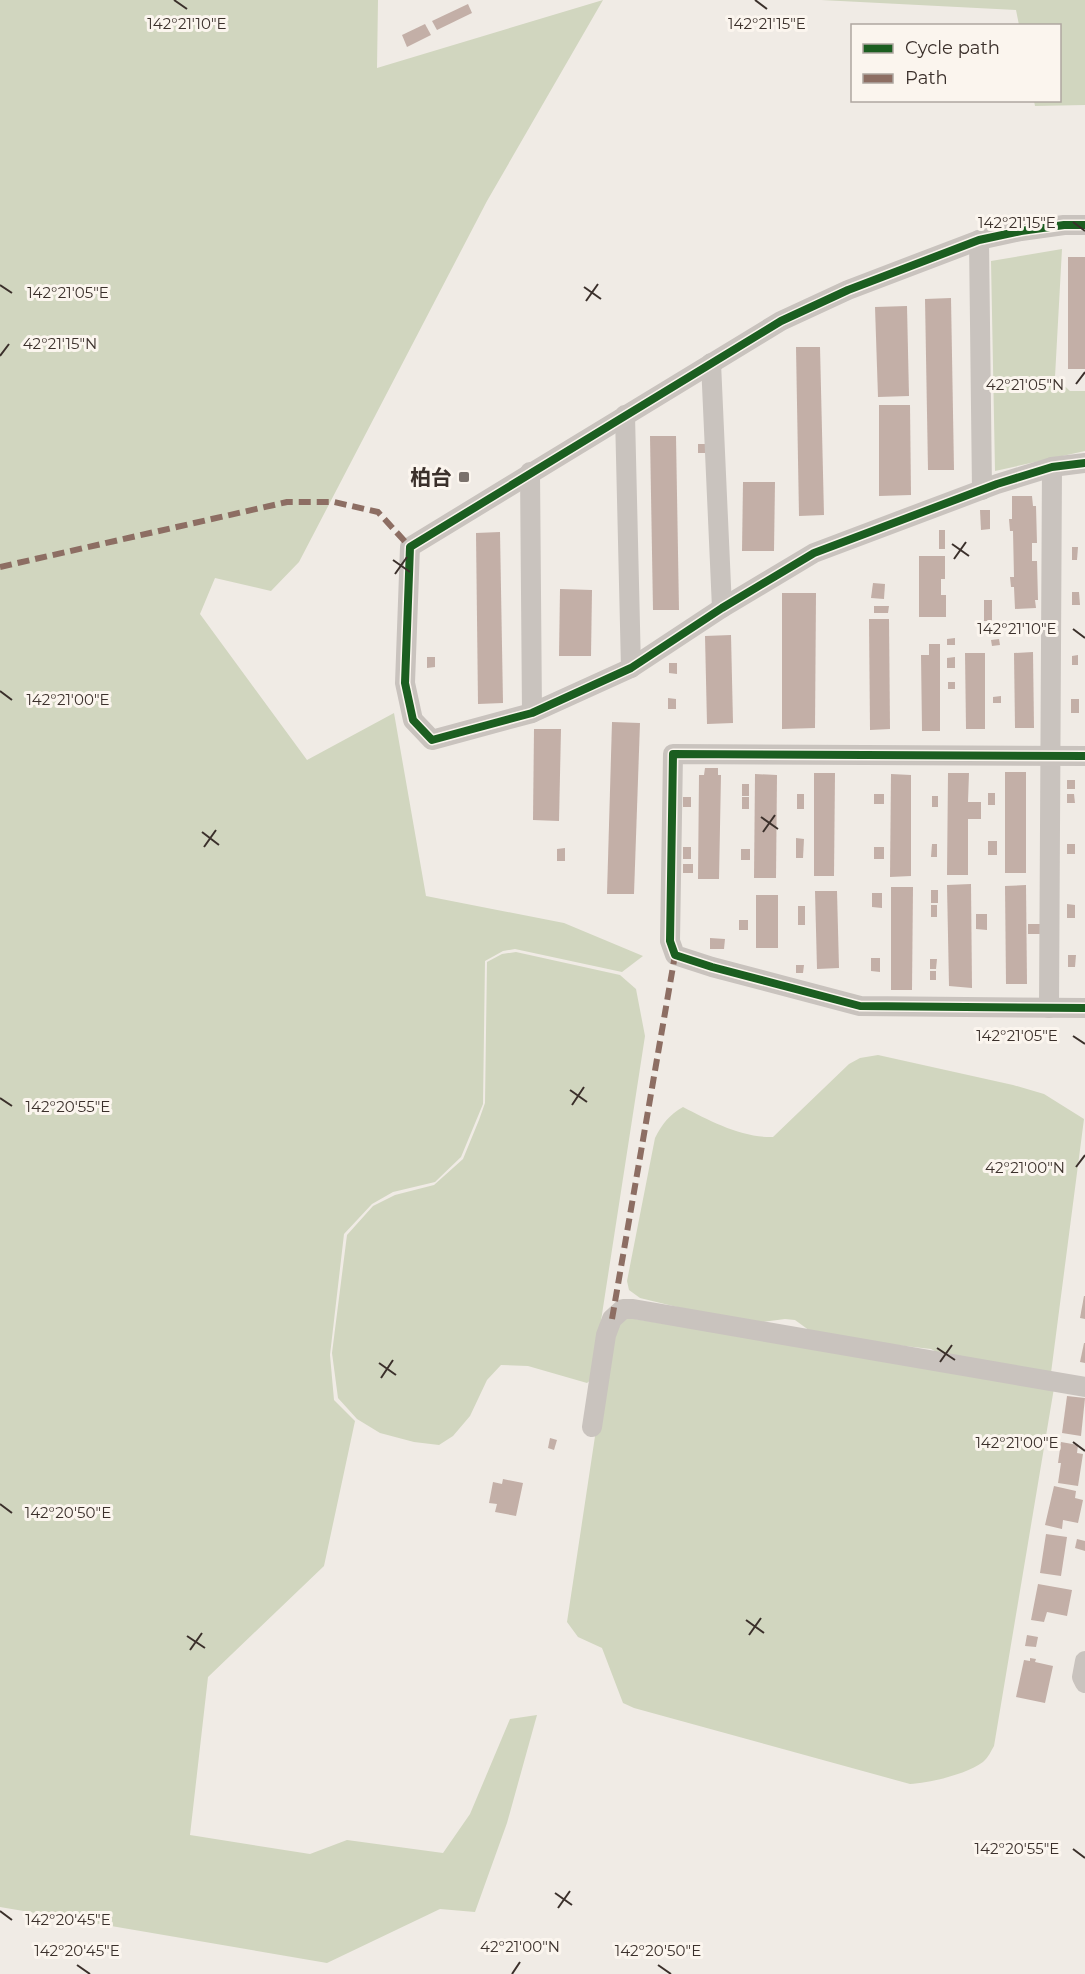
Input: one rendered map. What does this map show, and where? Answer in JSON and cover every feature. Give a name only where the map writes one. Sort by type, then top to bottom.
[{"type":"street","points":[[1085,225],[1064,225],[1021,231],[980,240],[848,290],[781,321],[410,547],[405,683],[412,720],[432,740],[532,713],[631,668],[722,608],[814,553],[982,490],[1052,467],[1085,463]]},
{"type":"street","points":[[980,240],[982,490]]},
{"type":"street","points":[[711,363],[722,608]]},
{"type":"street","points":[[625,415],[631,668]]},
{"type":"street","points":[[1049,1008],[1052,467]]},
{"type":"street","points":[[530,472],[532,713]]},
{"type":"street","points":[[1085,756],[673,754],[670,941],[675,955],[860,1006],[1085,1008]]},
{"type":"street","points":[[592,1427],[606,1335],[612,1319],[623,1309],[657,1312],[1085,1387]]},
{"type":"street","points":[[1085,1661],[1082,1677],[1085,1683]]},
{"type":"green space","points":[[0,0],[378,0],[377,68],[603,0],[487,201],[299,562],[271,591],[215,578],[200,614],[307,760],[394,713],[426,896],[564,923],[643,956],[622,972],[515,949],[503,951],[485,961],[483,1104],[461,1157],[435,1182],[393,1192],[372,1204],[344,1234],[330,1355],[334,1400],[355,1421],[324,1566],[208,1677],[190,1835],[310,1854],[347,1840],[443,1853],[470,1814],[510,1719],[537,1715],[507,1823],[475,1912],[440,1909],[327,1963],[0,1907]]},
{"type":"green space","points":[[821,0],[1085,0],[1085,105],[1035,106],[1034,102],[1061,102],[1061,24],[1019,24],[1016,10]]},
{"type":"green space","points":[[1062,249],[1055,377],[1070,391],[1085,391],[1085,451],[995,471],[991,261]]},
{"type":"green space","points":[[516,952],[620,975],[636,989],[645,1036],[592,1379],[587,1383],[528,1366],[501,1365],[487,1380],[470,1416],[453,1436],[439,1445],[414,1442],[380,1433],[357,1419],[338,1398],[332,1353],[347,1235],[373,1206],[395,1195],[434,1185],[463,1159],[485,1103],[487,962],[502,954]]},
{"type":"green space","points":[[878,1055],[1044,1094],[1084,1119],[1051,1373],[944,1356],[931,1349],[817,1336],[795,1320],[785,1319],[747,1324],[640,1298],[629,1290],[627,1281],[655,1138],[670,1117],[683,1107],[738,1132],[773,1137],[849,1064],[860,1058]]},
{"type":"green space","points":[[623,1317],[1054,1388],[994,1746],[983,1762],[948,1777],[910,1784],[634,1708],[623,1703],[602,1648],[578,1637],[567,1622],[610,1337]]},
{"type":"building","points":[[468,4],[472,13],[437,30],[432,21]]},
{"type":"building","points":[[425,24],[431,35],[407,47],[402,35]]},
{"type":"building","points":[[1068,257],[1085,257],[1085,369],[1068,369]]},
{"type":"building","points":[[951,298],[954,470],[928,470],[925,299]]},
{"type":"building","points":[[907,306],[909,396],[878,397],[875,307]]},
{"type":"building","points":[[796,347],[820,347],[824,515],[799,516]]},
{"type":"building","points":[[879,405],[910,405],[911,495],[879,496]]},
{"type":"building","points":[[650,436],[676,436],[679,610],[653,610]]},
{"type":"building","points":[[698,444],[705,444],[705,453],[698,453]]},
{"type":"building","points":[[743,482],[775,482],[774,551],[742,551]]},
{"type":"building","points":[[1012,496],[1032,496],[1033,506],[1036,506],[1037,543],[1032,543],[1032,561],[1037,561],[1038,600],[1035,600],[1036,608],[1015,609],[1014,587],[1011,587],[1010,577],[1014,577],[1013,531],[1010,531],[1009,519],[1012,519]]},
{"type":"building","points":[[980,510],[990,510],[990,529],[981,530]]},
{"type":"building","points":[[939,530],[945,530],[945,549],[939,549]]},
{"type":"building","points":[[500,532],[503,703],[478,704],[476,533]]},
{"type":"building","points":[[1072,547],[1078,547],[1077,560],[1072,560]]},
{"type":"building","points":[[919,556],[945,556],[945,579],[941,579],[941,595],[946,595],[946,617],[919,617]]},
{"type":"building","points":[[873,583],[885,584],[884,599],[871,598]]},
{"type":"building","points":[[560,589],[592,590],[591,656],[559,656]]},
{"type":"building","points":[[1072,592],[1079,592],[1080,605],[1072,605]]},
{"type":"building","points":[[782,593],[816,593],[815,728],[782,729]]},
{"type":"building","points":[[984,600],[992,600],[992,621],[984,621]]},
{"type":"building","points":[[874,606],[889,606],[888,613],[874,613]]},
{"type":"building","points":[[869,619],[889,619],[890,729],[870,730]]},
{"type":"building","points":[[996,627],[996,634],[989,634],[989,628]]},
{"type":"building","points":[[731,635],[733,723],[707,724],[705,636]]},
{"type":"building","points":[[955,638],[955,645],[947,645],[947,639]]},
{"type":"building","points":[[999,639],[1000,645],[992,646],[991,640]]},
{"type":"building","points":[[929,644],[940,644],[940,731],[922,731],[921,655],[929,655]]},
{"type":"building","points":[[1033,652],[1034,728],[1015,728],[1014,653]]},
{"type":"building","points":[[965,653],[985,653],[985,729],[966,729]]},
{"type":"building","points":[[1078,655],[1078,665],[1072,665],[1072,656]]},
{"type":"building","points":[[427,657],[435,657],[435,667],[427,668]]},
{"type":"building","points":[[955,657],[955,668],[947,668],[947,658]]},
{"type":"building","points":[[669,663],[677,663],[677,674],[669,673]]},
{"type":"building","points":[[948,682],[955,682],[955,689],[948,689]]},
{"type":"building","points":[[1001,696],[1001,703],[993,703],[993,697]]},
{"type":"building","points":[[668,698],[676,699],[676,709],[668,709]]},
{"type":"building","points":[[1071,699],[1079,699],[1079,713],[1071,713]]},
{"type":"building","points":[[612,722],[640,723],[634,894],[607,894]]},
{"type":"building","points":[[534,729],[561,729],[559,821],[533,820]]},
{"type":"building","points":[[705,768],[718,768],[718,775],[721,775],[719,879],[698,879],[699,775],[704,775]]},
{"type":"building","points":[[1005,772],[1026,772],[1026,873],[1005,873]]},
{"type":"building","points":[[814,773],[835,773],[834,876],[814,876]]},
{"type":"building","points":[[948,773],[969,773],[968,802],[981,802],[981,819],[968,819],[968,875],[947,875]]},
{"type":"building","points":[[755,774],[777,775],[776,878],[754,878]]},
{"type":"building","points":[[891,774],[911,775],[911,876],[890,877]]},
{"type":"building","points":[[1067,780],[1075,780],[1075,789],[1067,789]]},
{"type":"building","points":[[742,784],[749,784],[749,796],[742,796]]},
{"type":"building","points":[[988,793],[995,793],[995,805],[988,805]]},
{"type":"building","points":[[797,794],[804,794],[804,809],[797,809]]},
{"type":"building","points":[[874,794],[884,794],[884,804],[874,804]]},
{"type":"building","points":[[1067,794],[1074,794],[1075,803],[1067,803]]},
{"type":"building","points":[[932,796],[938,796],[938,807],[932,807]]},
{"type":"building","points":[[683,797],[691,797],[691,807],[683,807]]},
{"type":"building","points":[[742,797],[749,797],[749,809],[742,809]]},
{"type":"building","points":[[796,838],[804,839],[803,858],[796,858]]},
{"type":"building","points":[[988,841],[997,841],[997,855],[988,855]]},
{"type":"building","points":[[932,844],[937,844],[937,857],[931,857]]},
{"type":"building","points":[[1067,844],[1075,844],[1075,854],[1067,854]]},
{"type":"building","points":[[683,847],[691,847],[691,859],[683,859]]},
{"type":"building","points":[[874,847],[884,847],[884,859],[874,859]]},
{"type":"building","points":[[565,848],[565,861],[557,861],[557,849]]},
{"type":"building","points":[[741,849],[750,849],[750,860],[741,860]]},
{"type":"building","points":[[683,864],[693,864],[693,873],[683,873]]},
{"type":"building","points":[[971,884],[972,988],[949,986],[947,885]]},
{"type":"building","points":[[1026,885],[1027,984],[1006,984],[1005,886]]},
{"type":"building","points":[[891,887],[913,887],[912,990],[891,990]]},
{"type":"building","points":[[931,890],[938,890],[938,903],[931,903]]},
{"type":"building","points":[[815,891],[837,891],[839,968],[817,969]]},
{"type":"building","points":[[872,893],[882,893],[882,908],[872,907]]},
{"type":"building","points":[[756,895],[778,895],[778,948],[756,948]]},
{"type":"building","points":[[1067,904],[1075,905],[1075,918],[1067,918]]},
{"type":"building","points":[[931,905],[937,905],[937,917],[931,917]]},
{"type":"building","points":[[798,906],[805,906],[805,925],[798,925]]},
{"type":"building","points":[[976,914],[987,914],[987,930],[976,929]]},
{"type":"building","points":[[739,920],[748,920],[748,930],[739,930]]},
{"type":"building","points":[[1028,924],[1045,924],[1045,934],[1028,934]]},
{"type":"building","points":[[710,938],[725,939],[724,949],[710,949]]},
{"type":"building","points":[[1068,955],[1076,955],[1075,967],[1068,967]]},
{"type":"building","points":[[871,958],[880,958],[880,972],[871,971]]},
{"type":"building","points":[[930,959],[937,959],[936,969],[930,969]]},
{"type":"building","points":[[796,965],[804,965],[803,973],[796,973]]},
{"type":"building","points":[[930,971],[936,971],[936,980],[930,980]]},
{"type":"building","points":[[1085,1296],[1085,1319],[1080,1318]]},
{"type":"building","points":[[1085,1343],[1085,1363],[1080,1362]]},
{"type":"building","points":[[1067,1396],[1085,1398],[1081,1436],[1062,1433]]},
{"type":"building","points":[[550,1438],[557,1440],[554,1450],[548,1448]]},
{"type":"building","points":[[1061,1442],[1078,1445],[1077,1453],[1083,1454],[1078,1486],[1058,1483]]},
{"type":"building","points":[[503,1479],[523,1483],[516,1516],[495,1512],[497,1504],[489,1503],[493,1482],[502,1484]]},
{"type":"building","points":[[1054,1486],[1076,1491],[1075,1498],[1083,1500],[1078,1523],[1063,1520],[1062,1529],[1045,1525]]},
{"type":"building","points":[[1046,1534],[1067,1537],[1061,1576],[1040,1573]]},
{"type":"building","points":[[1077,1539],[1085,1541],[1085,1551],[1075,1548]]},
{"type":"building","points":[[1038,1584],[1072,1590],[1067,1616],[1047,1612],[1044,1622],[1031,1620]]},
{"type":"building","points":[[1027,1635],[1038,1637],[1036,1647],[1025,1646]]},
{"type":"building","points":[[1030,1658],[1036,1659],[1035,1662],[1053,1666],[1045,1703],[1016,1697],[1024,1660],[1030,1661]]},
{"type":"marked path","points":[[0,567],[287,502],[334,502],[378,512],[410,547]]},
{"type":"marked path","points":[[612,1319],[675,955]]},
{"type":"cycle path","points":[[1085,225],[1064,225],[1021,231],[979,240],[848,290],[781,321],[410,547],[405,683],[413,720],[432,740],[532,713],[631,668],[722,608],[814,553],[997,484],[1052,467],[1085,463]]},
{"type":"cycle path","points":[[1085,756],[673,754],[670,941],[675,955],[860,1006],[1085,1008]]},
{"type":"place","name":"柏台","points":[[464,477]]}]
